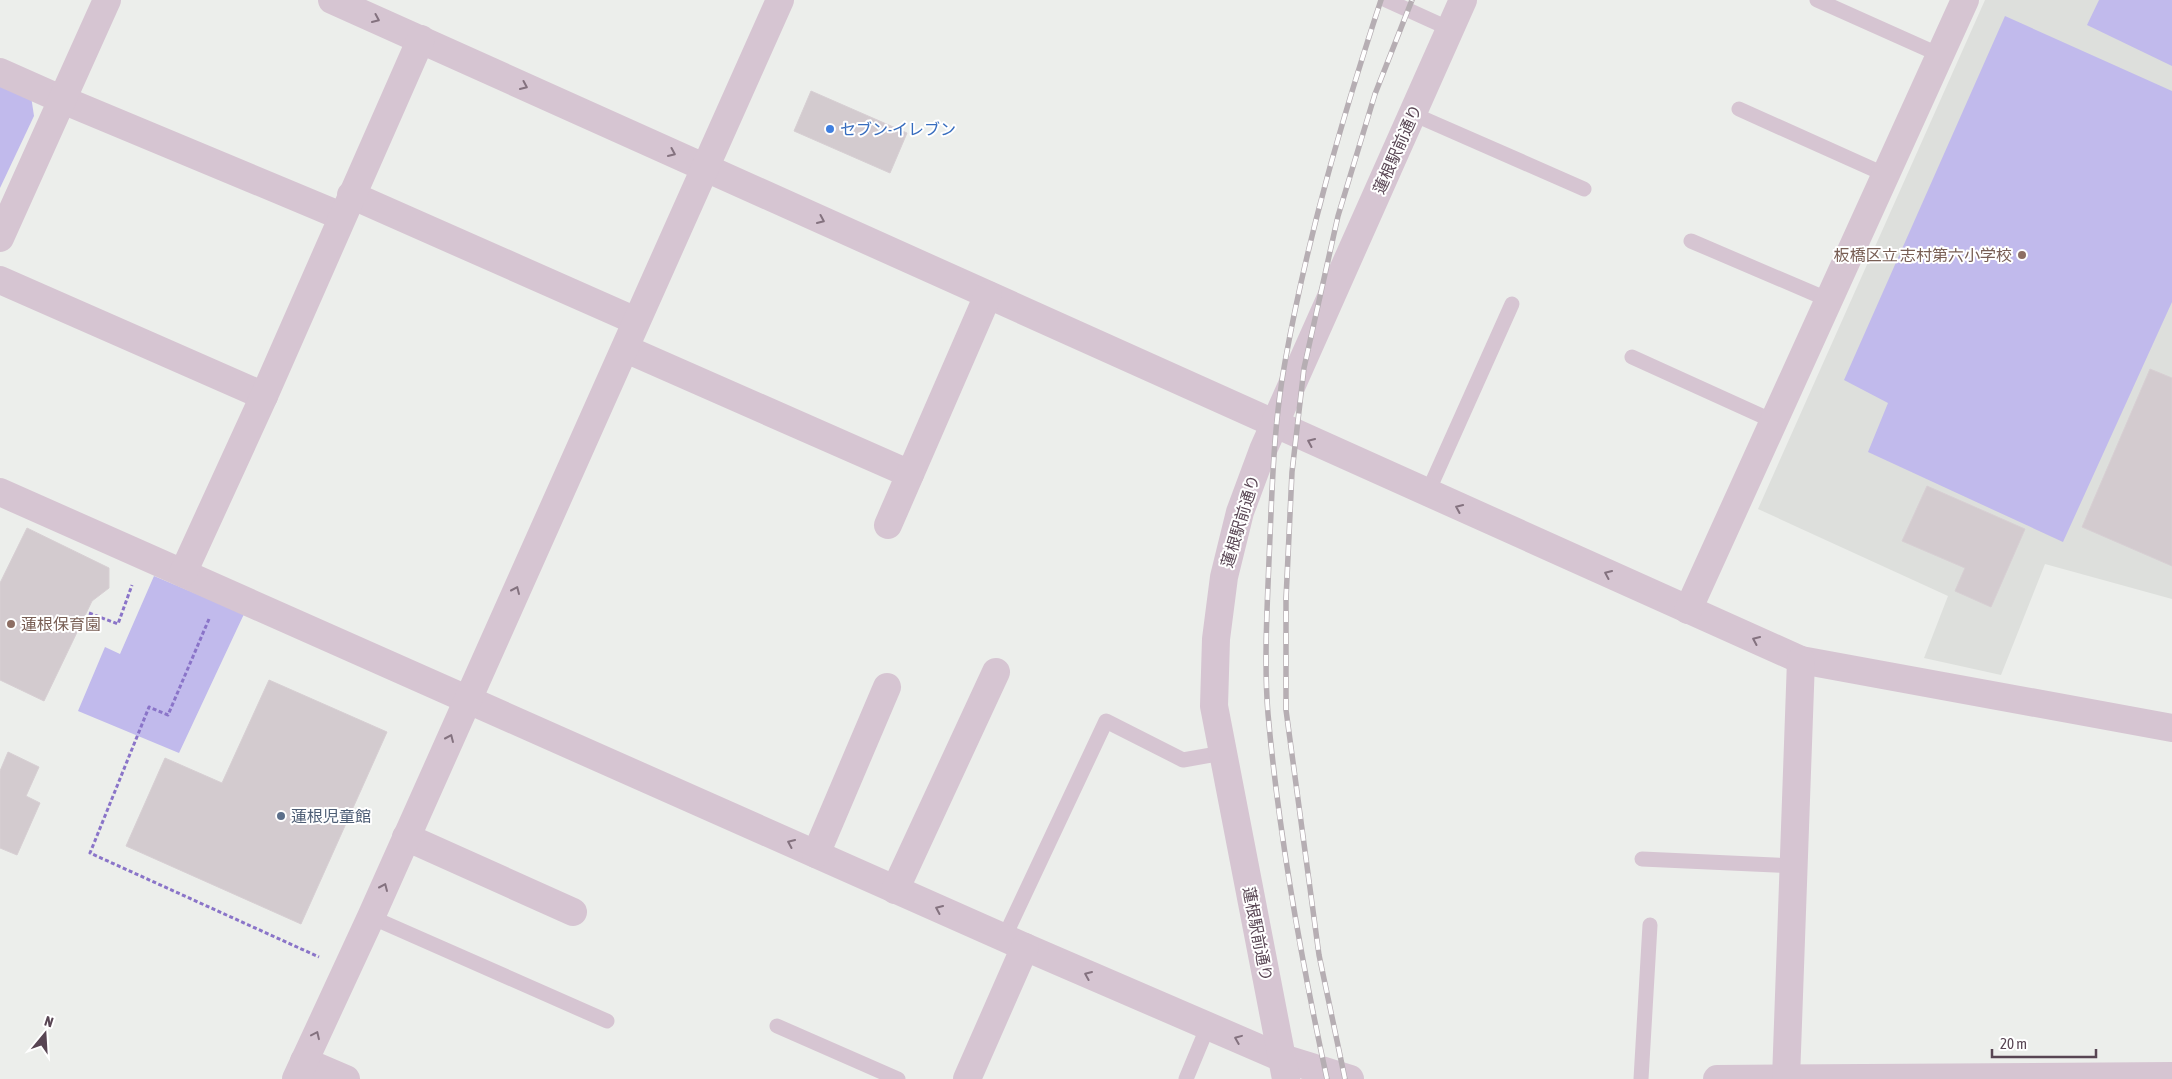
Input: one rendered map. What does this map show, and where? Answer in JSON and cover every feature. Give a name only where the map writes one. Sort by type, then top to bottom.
[{"type":"street","points":[[0,238],[107,0]]},
{"type":"street","points":[[332,0],[1427,494],[1801,660],[2172,728]]},
{"type":"street","points":[[346,1079],[300,1070],[371,917],[467,699],[626,349],[704,167],[780,0]]},
{"type":"street","name":"蓮根駅前通り","points":[[1284,1068],[1214,706],[1216,639],[1224,577],[1240,512],[1274,425],[1463,0]]},
{"type":"street","points":[[1688,610],[1965,0]]},
{"type":"street","points":[[182,573],[264,396],[421,39]]},
{"type":"street","points":[[0,72],[63,100],[346,206],[636,322]]},
{"type":"street","points":[[0,280],[264,396]]},
{"type":"street","points":[[888,525],[988,295]]},
{"type":"street","points":[[626,349],[910,474]]},
{"type":"street","points":[[0,492],[895,890],[1208,1026],[1284,1068],[1350,1079]]},
{"type":"street","points":[[1786,1079],[1801,660]]},
{"type":"street","points":[[895,890],[996,672]]},
{"type":"street","points":[[816,854],[887,687]]},
{"type":"street","points":[[406,837],[573,912]]},
{"type":"street","points":[[967,1079],[1014,942]]},
{"type":"street","points":[[1717,1079],[2172,1076]]},
{"type":"lane","points":[[1386,0],[1450,29]]},
{"type":"lane","points":[[1817,0],[1940,55]]},
{"type":"lane","points":[[1739,108],[1886,175]]},
{"type":"lane","points":[[1413,114],[1584,189]]},
{"type":"lane","points":[[1691,241],[1829,300]]},
{"type":"lane","points":[[1427,494],[1512,304]]},
{"type":"lane","points":[[1632,357],[1773,422]]},
{"type":"lane","points":[[1014,942],[1106,722],[1183,760],[1223,753]]},
{"type":"lane","points":[[1642,859],[1794,866]]},
{"type":"lane","points":[[371,917],[607,1021]]},
{"type":"lane","points":[[1641,1079],[1650,925]]},
{"type":"lane","points":[[777,1026],[898,1079]]},
{"type":"lane","points":[[1186,1079],[1208,1026]]},
{"type":"path","points":[[89,613],[118,624],[134,577]]},
{"type":"path","points":[[221,590],[168,715],[149,707],[90,853],[346,970]]},
{"type":"shaded area","name":"板橋区立 志村第六小学校","points":[[1985,0],[2172,0],[2172,599],[2045,564],[2001,675],[1924,658],[1948,596],[1758,509]]},
{"type":"shaded area","points":[[2099,0],[2172,0],[2172,66],[2087,25]]},
{"type":"shaded area","name":"板橋区立 志村第六小学校","points":[[2005,16],[2172,91],[2172,302],[2063,542],[1868,452],[1888,403],[1844,380]]},
{"type":"shaded area","points":[[0,82],[31,96],[34,116],[0,188]]},
{"type":"shaded area","points":[[154,576],[244,614],[179,753],[78,711],[105,647],[120,654]]},
{"type":"building","points":[[811,91],[907,133],[890,173],[794,131]]},
{"type":"building","points":[[2150,369],[2172,378],[2172,566],[2082,527]]},
{"type":"building","points":[[1927,486],[2025,529],[1991,607],[1955,591],[1965,568],[1902,541]]},
{"type":"building","points":[[27,528],[109,568],[109,588],[92,601],[44,701],[0,680],[0,583]]},
{"type":"building","points":[[269,680],[387,732],[301,924],[126,846],[165,758],[222,783]]},
{"type":"building","points":[[8,752],[39,767],[26,796],[40,803],[17,855],[0,848],[0,771]]},
{"type":"railway","points":[[1327,1079],[1308,989],[1292,898],[1278,806],[1268,714],[1266,637],[1272,485],[1281,386],[1304,270],[1339,134],[1381,0]]},
{"type":"railway","points":[[1345,1079],[1319,955],[1286,710],[1286,599],[1292,472],[1304,368],[1338,216],[1375,94],[1412,0]]},
{"type":"place","name":"セブン-イレブン","points":[[830,129]]},
{"type":"place","name":"板橋区立 志村第六小学校","points":[[2022,255]]},
{"type":"place","name":"蓮根保育園","points":[[11,624]]},
{"type":"place","name":"蓮根児童館","points":[[281,816]]}]
